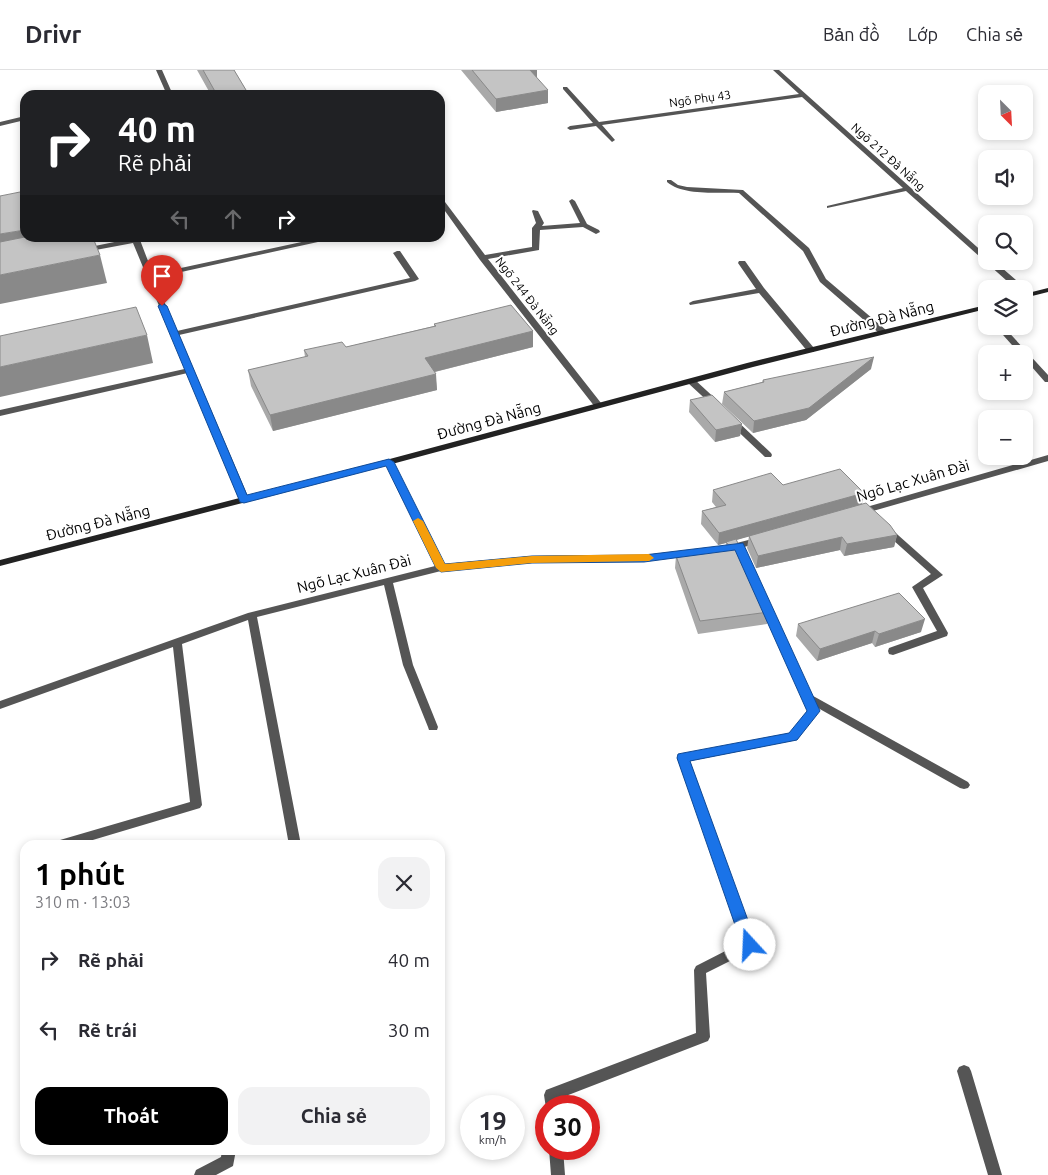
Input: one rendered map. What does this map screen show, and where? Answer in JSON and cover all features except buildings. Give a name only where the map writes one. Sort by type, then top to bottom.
[{"type":"main road","points":[[1033,293],[1048,290]]},
{"type":"main road","name":"Đường Đà Nẵng","points":[[0,562],[244,500],[811,350],[978,311]]},
{"type":"street","points":[[159,70],[168,90]]},
{"type":"street","name":"Ngõ 212 Đà Nẵng","points":[[776,70],[978,252]]},
{"type":"street","points":[[565,88],[612,140]]},
{"type":"street","name":"Ngõ Phụ 43","points":[[570,128],[804,95]]},
{"type":"street","points":[[0,124],[20,119]]},
{"type":"street","points":[[669,181],[676,187],[687,189],[741,191],[806,250],[823,280],[883,332]]},
{"type":"street","points":[[829,207],[906,188]]},
{"type":"street","points":[[572,201],[584,225],[596,232]]},
{"type":"street","name":"Ngõ 244 Đà Nẵng","points":[[445,211],[484,258],[598,405]]},
{"type":"street","points":[[484,258],[536,248],[536,228],[540,223],[535,211]]},
{"type":"street","points":[[536,228],[584,225]]},
{"type":"street","points":[[78,251],[122,242]]},
{"type":"street","points":[[138,242],[150,277],[244,500]]},
{"type":"street","points":[[150,277],[309,242]]},
{"type":"street","points":[[174,334],[415,279],[397,253]]},
{"type":"street","points":[[742,263],[761,290],[811,350]]},
{"type":"street","name":"Ngõ 212 Đà Nẵng","points":[[999,270],[1010,280]]},
{"type":"street","points":[[693,303],[761,290]]},
{"type":"street","points":[[1007,335],[1048,380]]},
{"type":"street","points":[[0,413],[189,370]]},
{"type":"street","points":[[691,381],[768,455]]},
{"type":"street","name":"Ngõ Lạc Xuân Đài","points":[[846,516],[872,517],[1048,458]]},
{"type":"street","points":[[389,462],[441,568]]},
{"type":"street","points":[[872,517],[938,575],[917,587],[943,633],[893,651]]},
{"type":"street","name":"Ngõ Lạc Xuân Đài","points":[[0,705],[252,615],[441,568],[532,560],[644,558],[741,550],[771,537]]},
{"type":"street","points":[[388,581],[408,664],[433,727]]},
{"type":"street","points":[[551,1095],[703,1037],[700,970],[750,945],[683,758],[792,737],[814,711],[759,590]]},
{"type":"street","points":[[252,615],[294,840]]},
{"type":"street","points":[[77,840],[196,806],[177,642]]},
{"type":"street","points":[[806,696],[964,785]]},
{"type":"street","points":[[964,1071],[995,1175]]},
{"type":"street","points":[[201,1175],[228,1161],[229,1155]]},
{"type":"street","points":[[557,1160],[558,1175]]},
{"type":"slow traffic","points":[[418,521],[441,568],[532,560],[649,558]]},
{"type":"route","points":[[162,306],[244,500],[389,462],[441,568],[532,560],[644,558],[739,546],[814,711],[792,737],[683,758],[750,945]]}]
